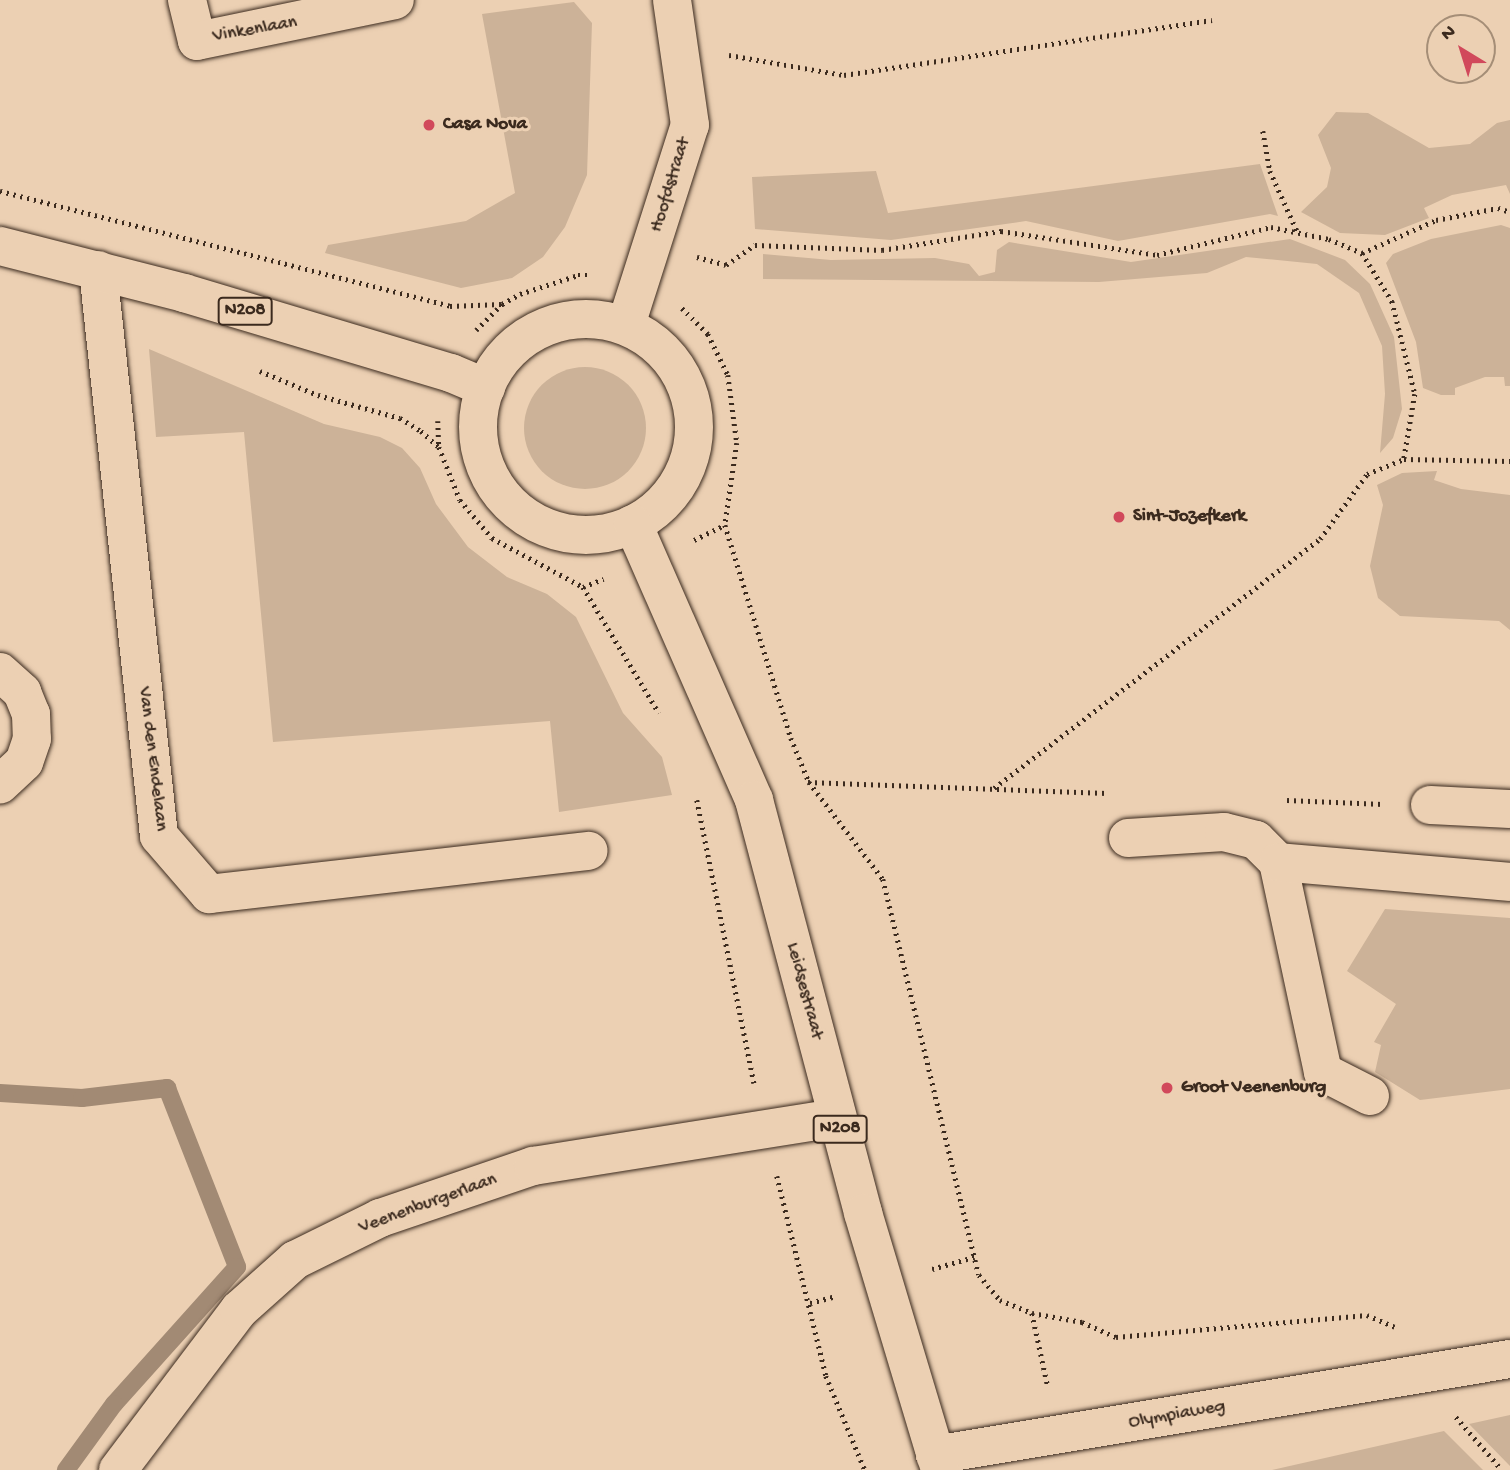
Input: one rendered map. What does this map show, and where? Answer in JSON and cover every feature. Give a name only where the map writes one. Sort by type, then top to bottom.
[{"type":"street","name":"Vinkenlaan","points":[[187,0],[197,41],[395,0]]},
{"type":"street","name":"Hoofdstraat","points":[[626,325],[690,125],[682,52],[672,0]]},
{"type":"street","name":"N208","points":[[0,246],[98,270],[451,373],[486,387]]},
{"type":"street","name":"Van den Endelaan","points":[[98,270],[159,836],[209,894],[589,851]]},
{"type":"street","points":[[578,318],[626,325],[657,343],[680,370],[693,405],[694,441],[684,475],[662,504],[633,524],[605,534],[577,535],[548,528],[509,502],[488,471],[480,444],[479,415],[486,387],[497,366],[532,332],[578,318]]},
{"type":"street","name":"Leidsestraat","points":[[633,524],[754,800],[837,1118],[937,1462]]},
{"type":"street","points":[[0,672],[22,692],[32,714],[32,739],[24,762],[0,784]]},
{"type":"street","points":[[1430,805],[1510,809]]},
{"type":"street","points":[[1128,838],[1224,832],[1256,839],[1278,862],[1323,1072],[1370,1096]]},
{"type":"street","points":[[1278,862],[1510,882]]},
{"type":"street","name":"Veenenburgerlaan","points":[[118,1470],[239,1310],[295,1260],[380,1218],[533,1166],[766,1132],[837,1118]]},
{"type":"street","name":"Olympiaweg","points":[[937,1462],[1058,1433],[1510,1359]]},
{"type":"path","points":[[682,52],[739,55],[844,75],[1212,20]]},
{"type":"path","points":[[1263,131],[1270,172],[1298,233]]},
{"type":"path","points":[[0,191],[450,306],[502,304],[578,275],[614,277],[639,285],[669,298],[694,318],[708,334],[728,375],[737,443],[725,525],[809,782],[865,852],[892,903],[979,1275],[1000,1300],[1032,1313],[1082,1322],[1116,1337],[1367,1315],[1398,1329],[1418,1373],[1502,1470]]},
{"type":"path","points":[[1362,253],[1436,220],[1498,208],[1510,212]]},
{"type":"path","points":[[653,244],[726,265],[755,246],[882,250],[1001,231],[1157,255],[1271,227],[1329,239],[1362,253],[1392,301],[1406,348],[1415,394],[1404,459]]},
{"type":"path","points":[[250,366],[318,395],[400,418],[421,431],[439,447],[460,500],[492,538],[583,587],[664,721]]},
{"type":"path","points":[[993,789],[1321,539],[1367,474],[1404,459],[1510,461]]},
{"type":"path","points":[[694,789],[766,1132],[826,1376],[865,1470]]},
{"type":"path","points":[[1032,1313],[1058,1433]]},
{"type":"shaded area","points":[[574,2],[592,23],[587,175],[565,227],[543,257],[512,278],[461,288],[325,253],[328,245],[466,221],[515,193],[482,14]]},
{"type":"shaded area","points":[[1336,112],[1368,113],[1429,148],[1470,144],[1497,123],[1510,120],[1510,194],[1506,185],[1452,195],[1424,208],[1429,218],[1385,235],[1340,233],[1301,212],[1327,187],[1331,168],[1318,135]]},
{"type":"shaded area","points":[[1260,164],[1278,216],[1270,214],[1118,241],[1026,221],[891,240],[755,229],[752,177],[876,171],[888,213]]},
{"type":"shaded area","points":[[1501,225],[1510,228],[1510,386],[1505,386],[1504,377],[1485,377],[1455,388],[1455,395],[1441,395],[1423,388],[1416,342],[1386,263],[1393,254],[1431,239]]},
{"type":"shaded area","points":[[1290,239],[1345,260],[1370,284],[1394,337],[1402,409],[1393,438],[1380,453],[1385,394],[1382,346],[1359,293],[1317,264],[1246,257],[1207,273],[1099,282],[763,279],[763,254],[831,260],[935,258],[969,264],[979,276],[995,272],[997,250],[1009,242],[1131,262]]},
{"type":"shaded area","points":[[149,349],[324,424],[380,437],[402,448],[420,468],[436,504],[468,547],[507,577],[547,594],[576,617],[623,713],[662,757],[672,795],[559,812],[550,721],[273,742],[244,432],[156,437]]},
{"type":"shaded area","points":[[585,367],[608,372],[628,385],[641,405],[646,428],[641,451],[628,471],[608,484],[585,489],[562,484],[542,471],[529,451],[524,428],[529,405],[542,385],[562,372]]},
{"type":"shaded area","points":[[1437,471],[1434,480],[1461,489],[1510,495],[1510,630],[1499,621],[1400,616],[1378,598],[1370,566],[1383,505],[1377,485],[1402,473]]},
{"type":"shaded area","points":[[1385,909],[1510,918],[1510,1089],[1420,1100],[1375,1072],[1381,1045],[1374,1042],[1396,1004],[1347,971]]},
{"type":"shaded area","points":[[1510,1415],[1510,1466],[1469,1424]]},
{"type":"shaded area","points":[[1444,1431],[1483,1470],[1272,1470]]},
{"type":"waterway","points":[[0,1093],[82,1098],[167,1088],[237,1267],[114,1404],[66,1470]]},
{"type":"place","name":"Casa Nova","points":[[429,125]]},
{"type":"place","name":"Sint-Jozefkerk","points":[[1119,517]]},
{"type":"place","name":"Groot Veenenburg","points":[[1167,1088]]}]
